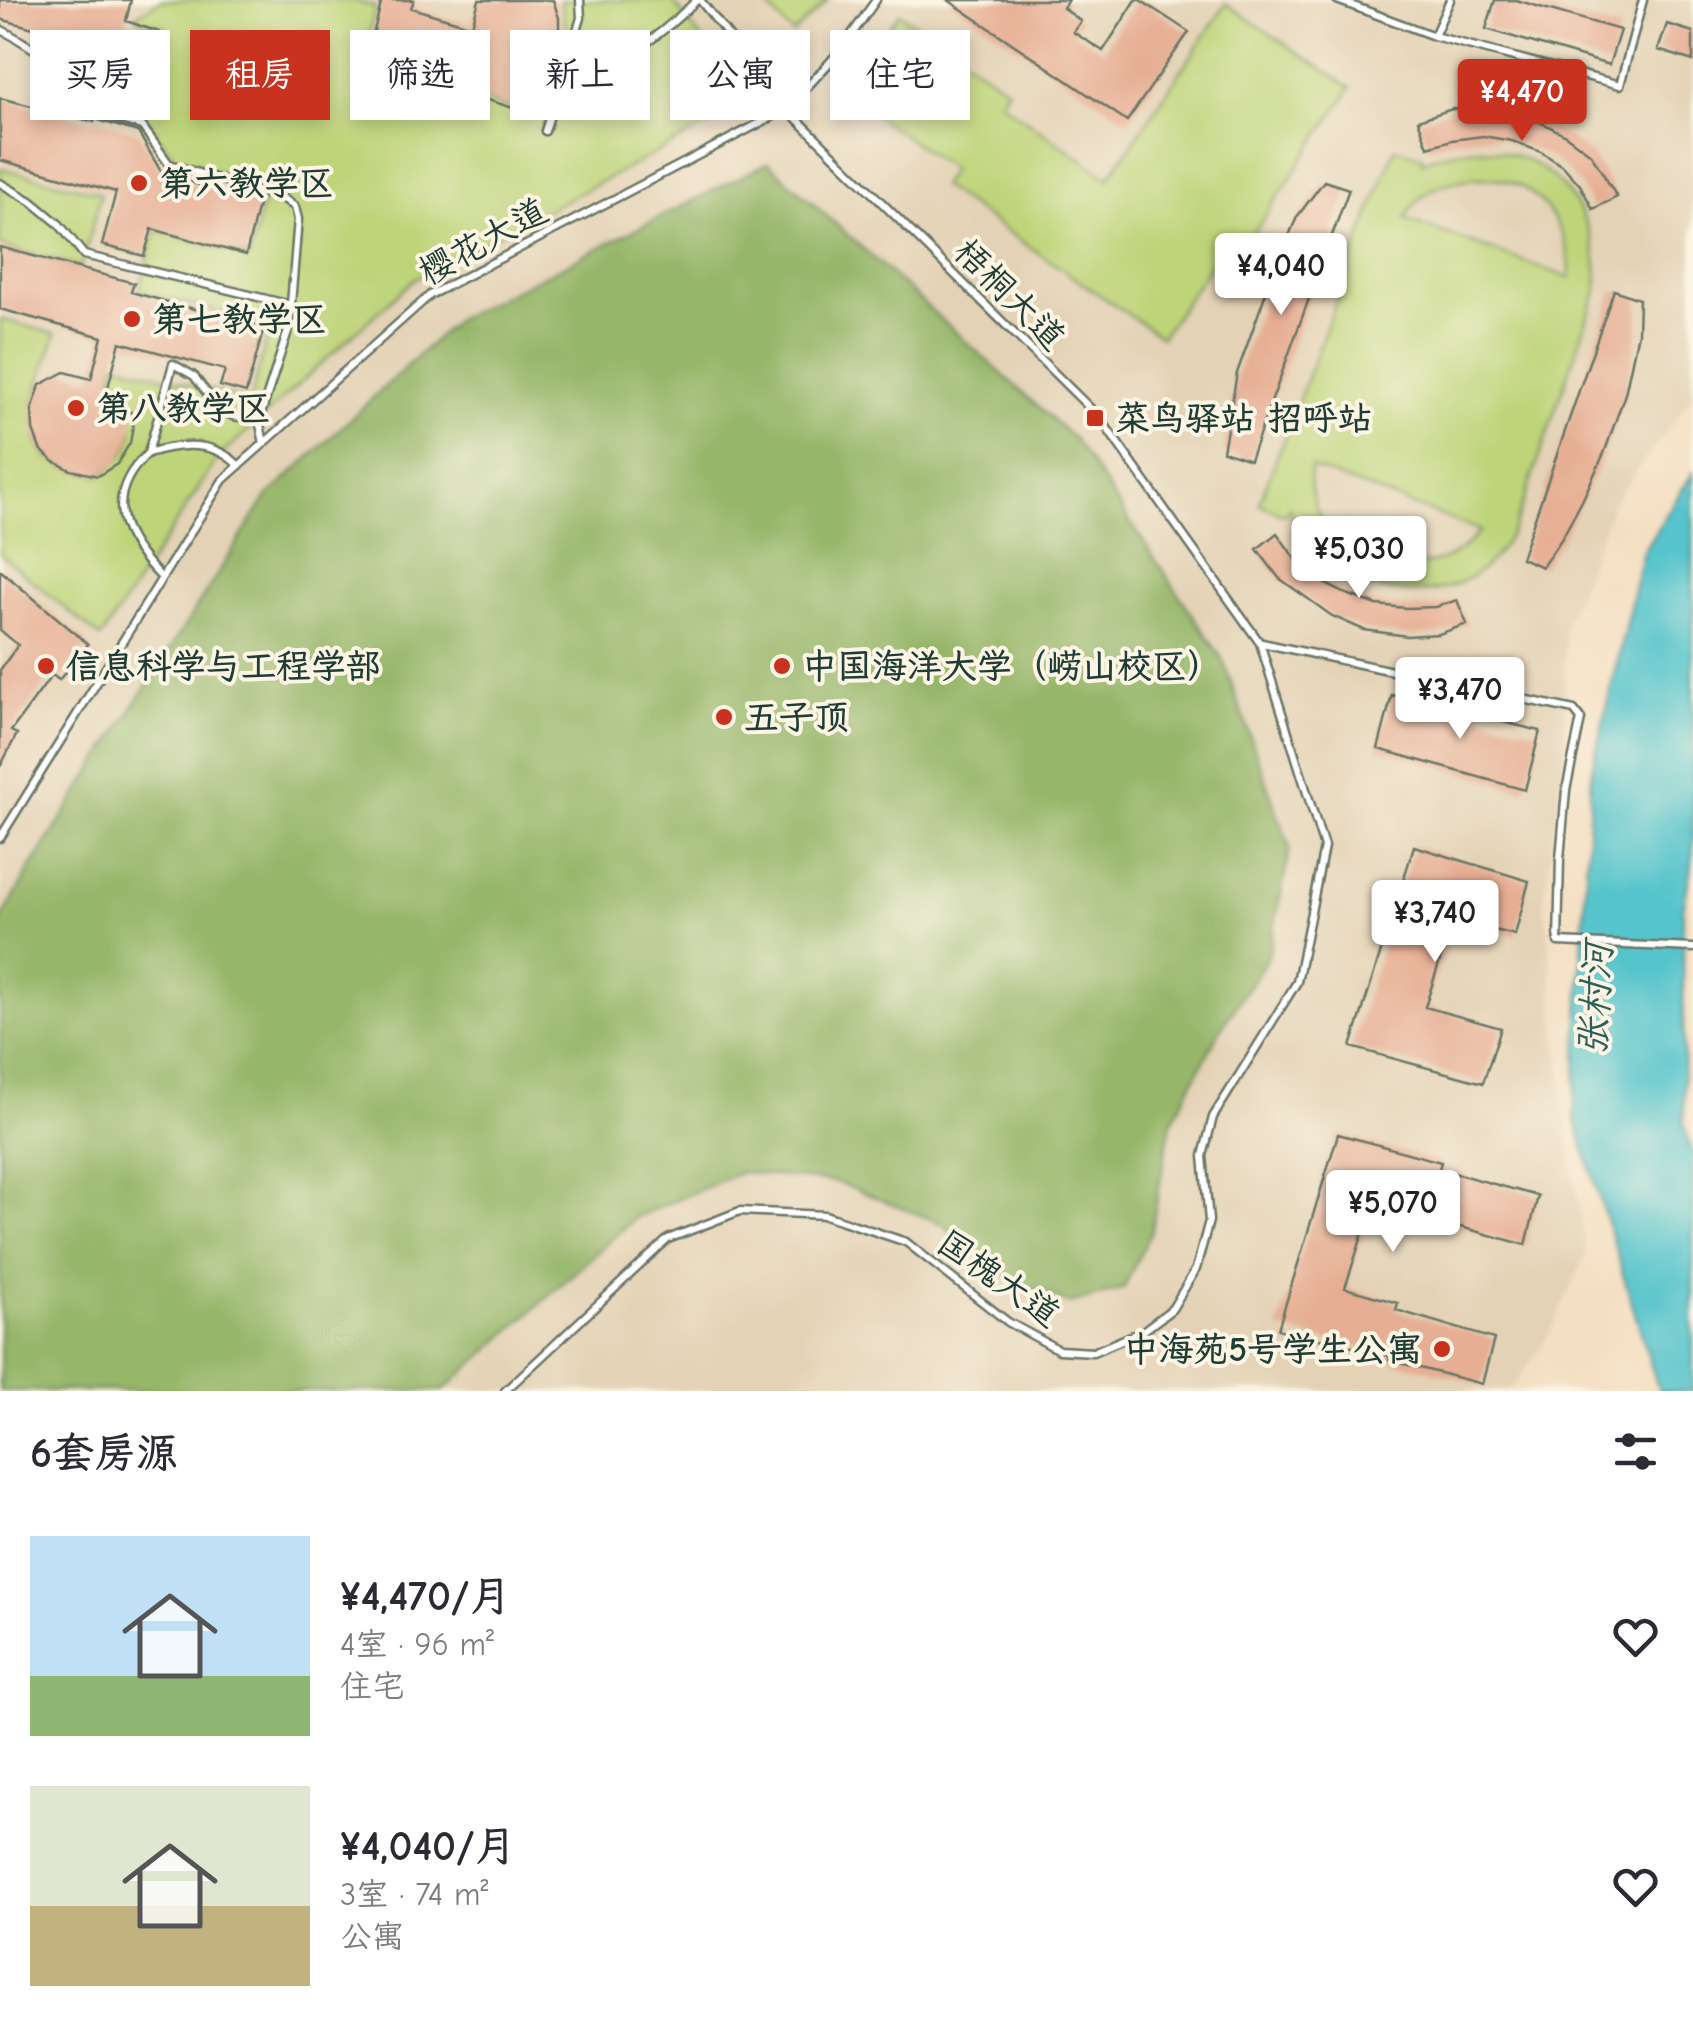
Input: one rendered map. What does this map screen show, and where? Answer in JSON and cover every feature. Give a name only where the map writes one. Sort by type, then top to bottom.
[{"type":"lane","points":[[577,30],[580,0]]},
{"type":"lane","points":[[650,39],[698,0]]},
{"type":"lane","name":"梧桐大道","points":[[698,0],[722,30]]},
{"type":"lane","name":"樱花大道","points":[[810,83],[840,51],[876,0]]},
{"type":"lane","points":[[1337,0],[1434,36],[1620,84],[1643,0]]},
{"type":"lane","points":[[1434,36],[1450,0]]},
{"type":"lane","points":[[0,29],[30,45],[68,77],[86,94],[98,114],[142,126],[169,164],[284,198],[295,207],[298,218],[289,328],[259,420],[264,443]]},
{"type":"lane","points":[[545,131],[549,120]]},
{"type":"lane","name":"樱花大道","points":[[0,838],[223,480],[430,295],[765,120]]},
{"type":"lane","name":"梧桐大道","points":[[797,120],[1099,417],[1260,643]]},
{"type":"lane","points":[[0,183],[32,201],[84,255],[291,305]]},
{"type":"lane","points":[[148,453],[172,364],[194,376],[225,412],[259,420]]},
{"type":"lane","points":[[162,578],[144,561],[121,520],[124,484],[136,465],[148,453],[190,445],[208,446],[229,456],[238,466]]},
{"type":"lane","points":[[1260,643],[1574,710],[1581,719],[1566,790],[1558,942],[1693,948]]},
{"type":"lane","name":"国槐大道","points":[[506,1391],[668,1239],[740,1211],[825,1214],[906,1242],[1008,1322],[1060,1350],[1093,1352],[1143,1331],[1172,1309],[1196,1269],[1210,1222],[1203,1156],[1213,1118],[1297,982],[1324,847],[1260,643]]},
{"type":"shaded area","name":"中国海洋大学（崂山校区）","points":[[0,0],[1693,0],[1693,395],[1613,503],[1565,624],[1564,761],[1544,894],[1567,1134],[1586,1253],[1551,1331],[1517,1382],[1506,1391],[0,1391]]},
{"type":"green space","points":[[161,0],[351,0],[376,7],[370,30],[350,30],[350,120],[490,120],[490,103],[510,109],[510,120],[650,120],[650,30],[564,30],[560,0],[672,0],[694,30],[670,30],[670,120],[719,120],[414,279],[218,458],[101,638],[0,554],[0,319],[56,334],[35,401],[35,435],[41,449],[53,461],[99,476],[119,460],[132,433],[126,398],[110,391],[116,363],[250,401],[270,326],[139,291],[156,230],[249,258],[267,187],[176,160],[150,124],[141,121],[170,120],[170,30],[139,20],[136,15]]},
{"type":"green space","points":[[762,0],[828,0],[797,30],[789,30]]},
{"type":"green space","points":[[1226,4],[1351,88],[1234,262],[1219,253],[1161,337],[941,186],[952,169],[882,120],[970,120],[970,63],[1008,89],[1000,102],[1109,178]]},
{"type":"green space","points":[[899,13],[923,30],[887,30]]},
{"type":"green space","points":[[1395,148],[1423,157],[1422,163],[1459,151],[1489,150],[1517,156],[1541,168],[1562,186],[1590,234],[1597,291],[1515,526],[1490,561],[1465,581],[1431,591],[1380,588],[1332,568],[1313,552],[1298,531],[1289,508],[1285,515],[1259,504]],"holes":[[[1475,178],[1516,184],[1542,203],[1566,246],[1570,278],[1405,219],[1418,200],[1434,189]],[[1311,467],[1479,530],[1480,531],[1444,559],[1420,565],[1372,559],[1351,548],[1319,515],[1312,492]]]},
{"type":"green space","points":[[768,163],[1075,440],[1223,660],[1290,849],[1268,957],[1223,1025],[1171,1123],[1151,1231],[1124,1288],[1070,1304],[1004,1275],[941,1223],[836,1182],[741,1172],[636,1217],[443,1391],[0,1391],[0,922],[30,869],[266,498],[457,319]]},
{"type":"green space","points":[[0,168],[101,193],[81,267],[0,245]]},
{"type":"water","name":"张村河","points":[[1693,473],[1693,857],[1683,910],[1684,1124],[1693,1156],[1693,1391],[1659,1391],[1574,1115],[1591,773],[1643,551]]},
{"type":"building","points":[[0,0],[131,0],[126,21],[153,30],[41,30],[0,19]]},
{"type":"building","points":[[382,0],[414,0],[411,8],[472,26],[479,0],[553,0],[559,18],[559,30],[510,30],[510,107],[490,101],[490,30],[374,30]]},
{"type":"building","points":[[948,0],[1068,0],[1063,8],[1081,21],[1073,32],[1103,51],[1136,0],[1189,32],[1127,121]]},
{"type":"building","points":[[1495,0],[1516,0],[1620,30],[1609,65],[1486,29]]},
{"type":"building","points":[[1667,24],[1693,32],[1693,61],[1658,50]]},
{"type":"building","name":"第六教学区","points":[[0,98],[30,106],[30,120],[98,120],[138,132],[163,175],[259,201],[246,255],[152,229],[144,256],[102,245],[116,192],[0,160]]},
{"type":"building","points":[[1452,109],[1530,117],[1564,134],[1591,154],[1617,197],[1593,209],[1580,185],[1563,166],[1512,141],[1483,136],[1428,147],[1418,120]]},
{"type":"building","points":[[1324,181],[1349,189],[1250,460],[1223,451],[1237,373],[1297,217]]},
{"type":"building","name":"第七教学区","points":[[0,247],[134,283],[131,292],[264,328],[246,393],[220,386],[225,370],[120,342],[107,391],[115,393],[112,406],[131,412],[134,420],[130,443],[117,464],[98,476],[53,461],[40,449],[33,430],[32,410],[40,385],[65,372],[91,379],[102,337],[0,309]]},
{"type":"building","points":[[1614,290],[1639,299],[1638,333],[1625,394],[1582,501],[1542,567],[1521,558]]},
{"type":"building","points":[[1277,533],[1296,560],[1322,582],[1344,593],[1377,605],[1406,608],[1436,607],[1457,600],[1467,624],[1439,634],[1407,636],[1364,630],[1332,616],[1279,578],[1257,549]]},
{"type":"building","name":"信息科学与工程学部","points":[[0,570],[88,644],[59,680],[52,675],[11,731],[17,734],[0,767],[0,670],[18,645],[0,630]]},
{"type":"building","points":[[1392,695],[1540,731],[1525,790],[1378,749]]},
{"type":"building","points":[[1414,846],[1529,881],[1515,935],[1453,920],[1425,1007],[1501,1028],[1483,1083],[1351,1047]]},
{"type":"building","points":[[1338,1134],[1441,1162],[1439,1169],[1538,1196],[1526,1245],[1431,1219],[1433,1213],[1373,1202],[1345,1288],[1398,1303],[1396,1310],[1494,1339],[1482,1384],[1389,1360],[1390,1356],[1278,1329]]},
{"type":"place","name":"第六教学区","points":[[139,183]]},
{"type":"place","name":"第七教学区","points":[[132,319]]},
{"type":"place","name":"第八教学区","points":[[76,408]]},
{"type":"place","name":"菜鸟驿站 招呼站","points":[[1095,418]]},
{"type":"place","name":"信息科学与工程学部","points":[[46,666]]},
{"type":"place","name":"中国海洋大学（崂山校区）","points":[[782,666]]},
{"type":"place","name":"五子顶","points":[[724,717]]},
{"type":"place","name":"中海苑5号学生公寓","points":[[1442,1349]]}]
